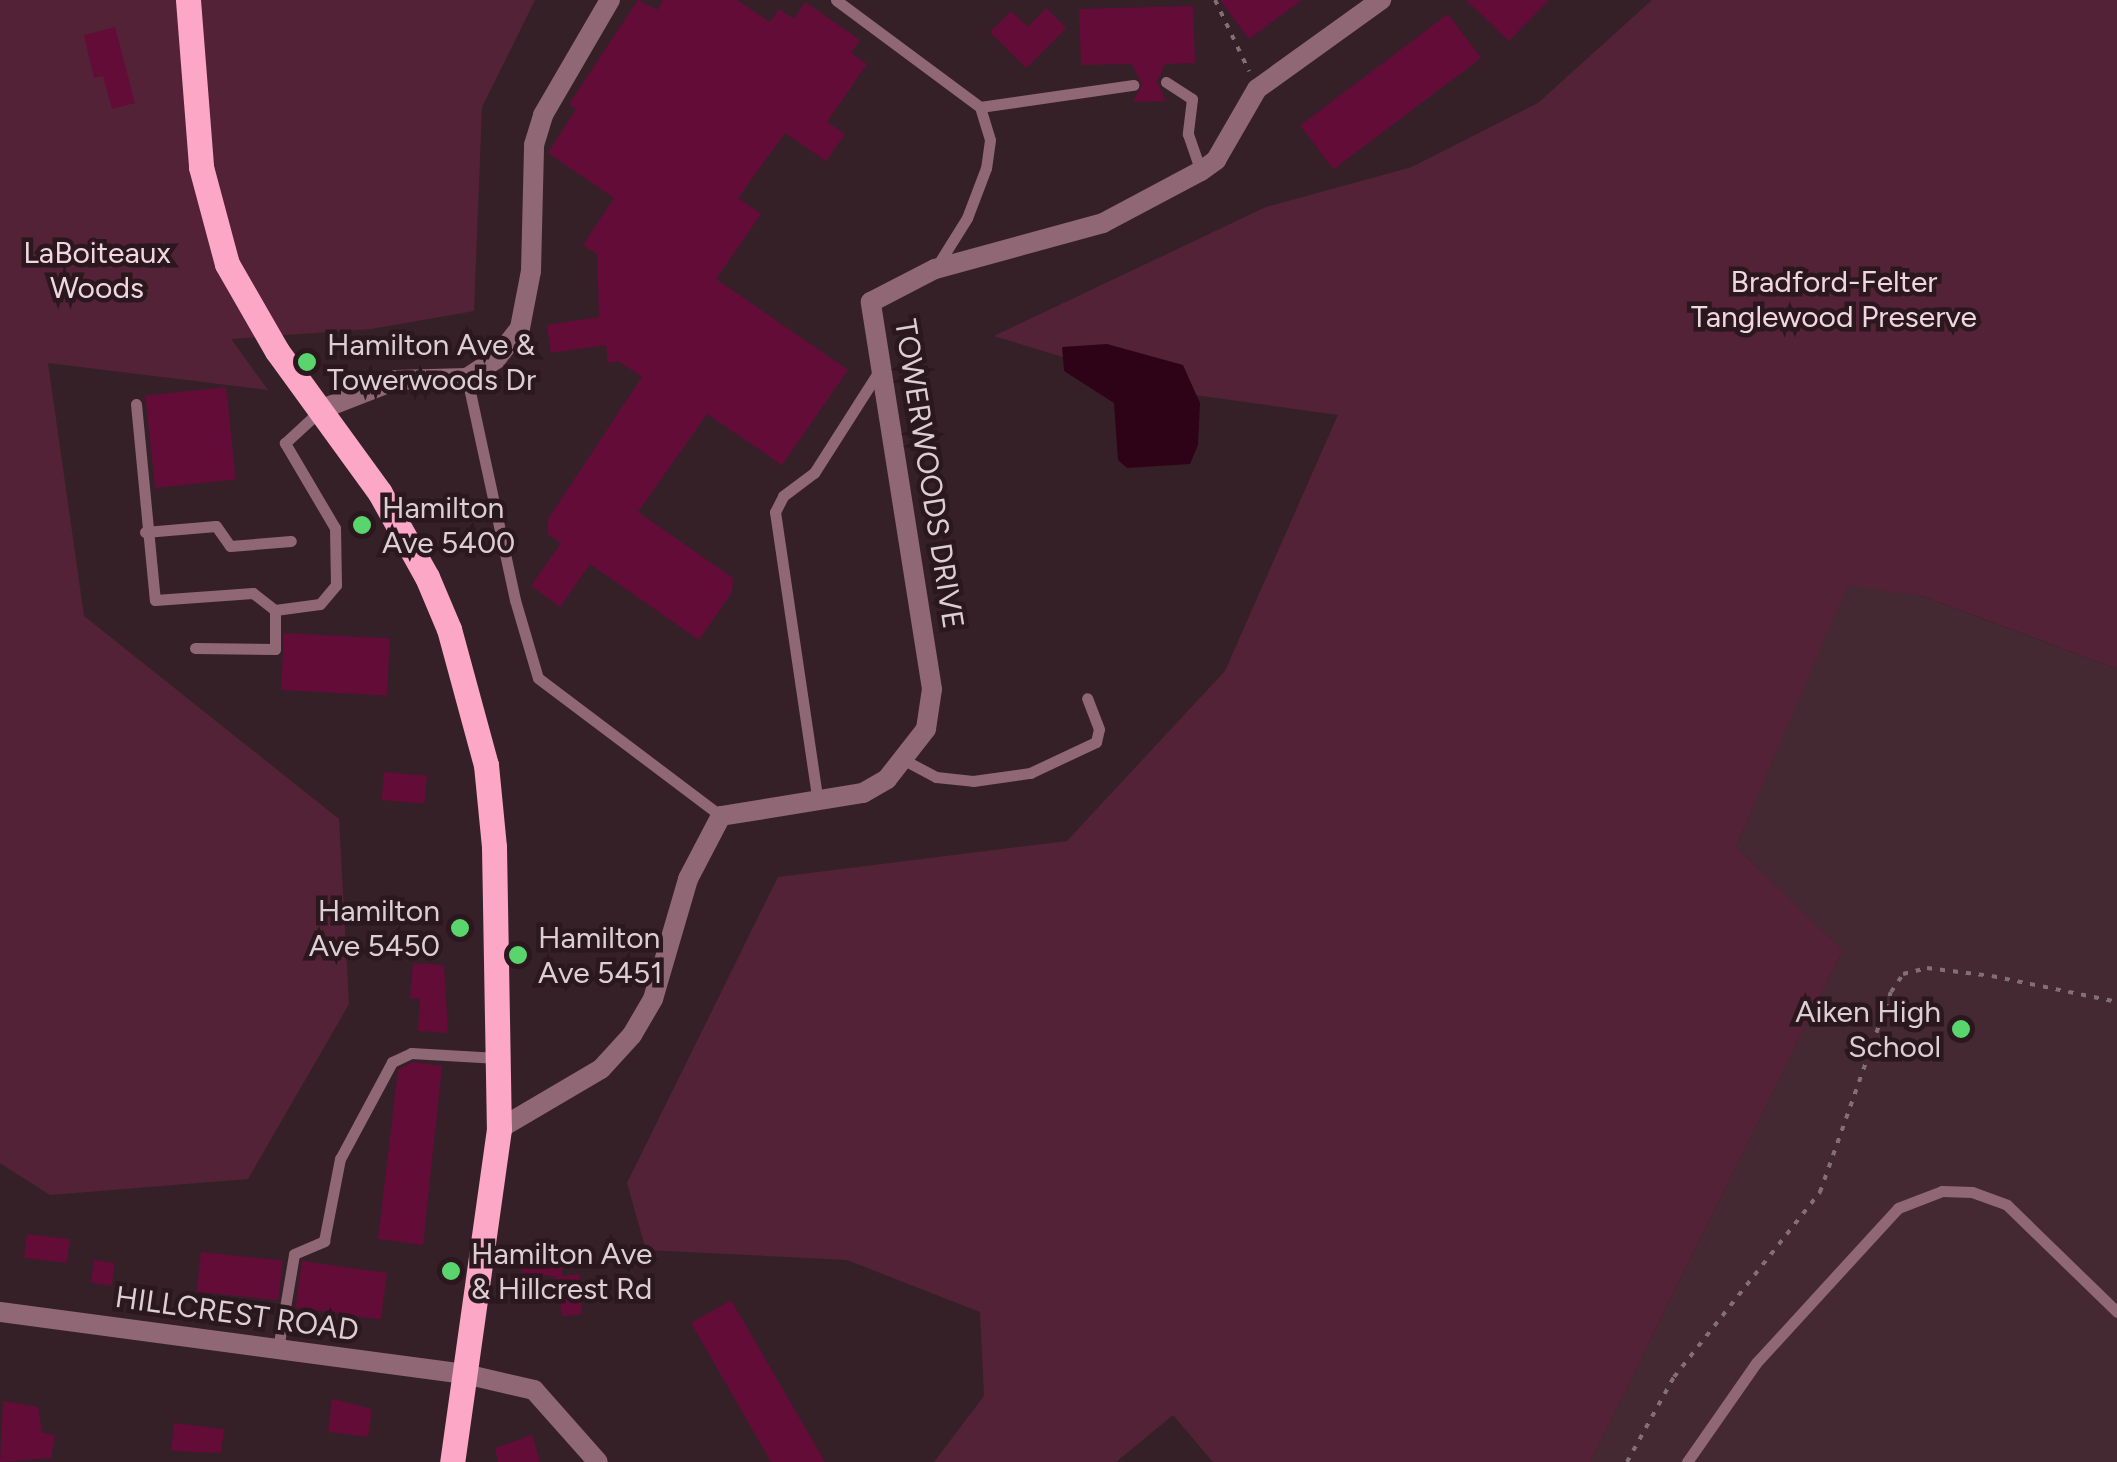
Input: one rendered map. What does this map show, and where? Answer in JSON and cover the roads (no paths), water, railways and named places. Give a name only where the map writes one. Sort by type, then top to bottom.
[{"type":"main road","points":[[188,0],[210,216],[248,309],[322,409],[412,549],[449,629],[469,693],[494,846],[499,1129],[452,1462]]},
{"type":"street","points":[[322,409],[396,380],[467,378],[496,358],[520,328],[531,271],[534,145],[542,115],[610,0]]},
{"type":"street","name":"TOWERWOODS DRIVE","points":[[721,816],[818,804],[863,793],[904,760],[926,729],[932,689],[872,302],[935,269],[1103,222],[1201,171],[1216,160],[1257,89],[1382,0]]},
{"type":"street","points":[[499,1129],[601,1070],[632,1035],[653,999],[688,878],[721,816]]},
{"type":"street","name":"HILLCREST ROAD","points":[[0,1312],[466,1374],[534,1390],[598,1462]]},
{"type":"lane","points":[[836,0],[980,106],[990,140],[986,168],[967,218],[935,269]]},
{"type":"lane","points":[[1166,82],[1192,99],[1188,134],[1201,171]]},
{"type":"lane","points":[[980,106],[1133,85]]},
{"type":"lane","points":[[818,804],[775,512],[782,496],[814,473],[882,368]]},
{"type":"lane","points":[[467,378],[515,600],[538,678],[721,816]]},
{"type":"lane","points":[[136,404],[154,600],[253,593],[275,610],[320,604],[336,586],[336,528],[285,444],[322,409]]},
{"type":"lane","points":[[145,532],[216,526],[230,546],[292,541]]},
{"type":"lane","points":[[195,648],[275,648],[275,610]]},
{"type":"lane","points":[[904,760],[936,776],[972,781],[1030,772],[1085,753],[1096,742],[1099,729],[1087,698]]},
{"type":"lane","points":[[278,1349],[294,1254],[324,1241],[340,1159],[392,1062],[411,1054],[498,1058]]},
{"type":"lane","points":[[1687,1462],[1756,1363],[1898,1208],[1942,1191],[1972,1192],[2006,1205],[2117,1312]]},
{"type":"place","name":"Hamilton Ave & Towerwoods Dr","points":[[307,362]]},
{"type":"place","name":"Hamilton Ave 5400","points":[[362,525]]},
{"type":"place","name":"Hamilton Ave 5450","points":[[460,928]]},
{"type":"place","name":"Hamilton Ave 5451","points":[[518,955]]},
{"type":"place","name":"Aiken High School","points":[[1961,1029]]},
{"type":"place","name":"Hamilton Ave & Hillcrest Rd","points":[[451,1271]]},
{"type":"park label","name":"LaBoiteaux Woods","points":[[97,270]]},
{"type":"park label","name":"Bradford-Felter Tanglewood Preserve","points":[[1834,299]]}]
